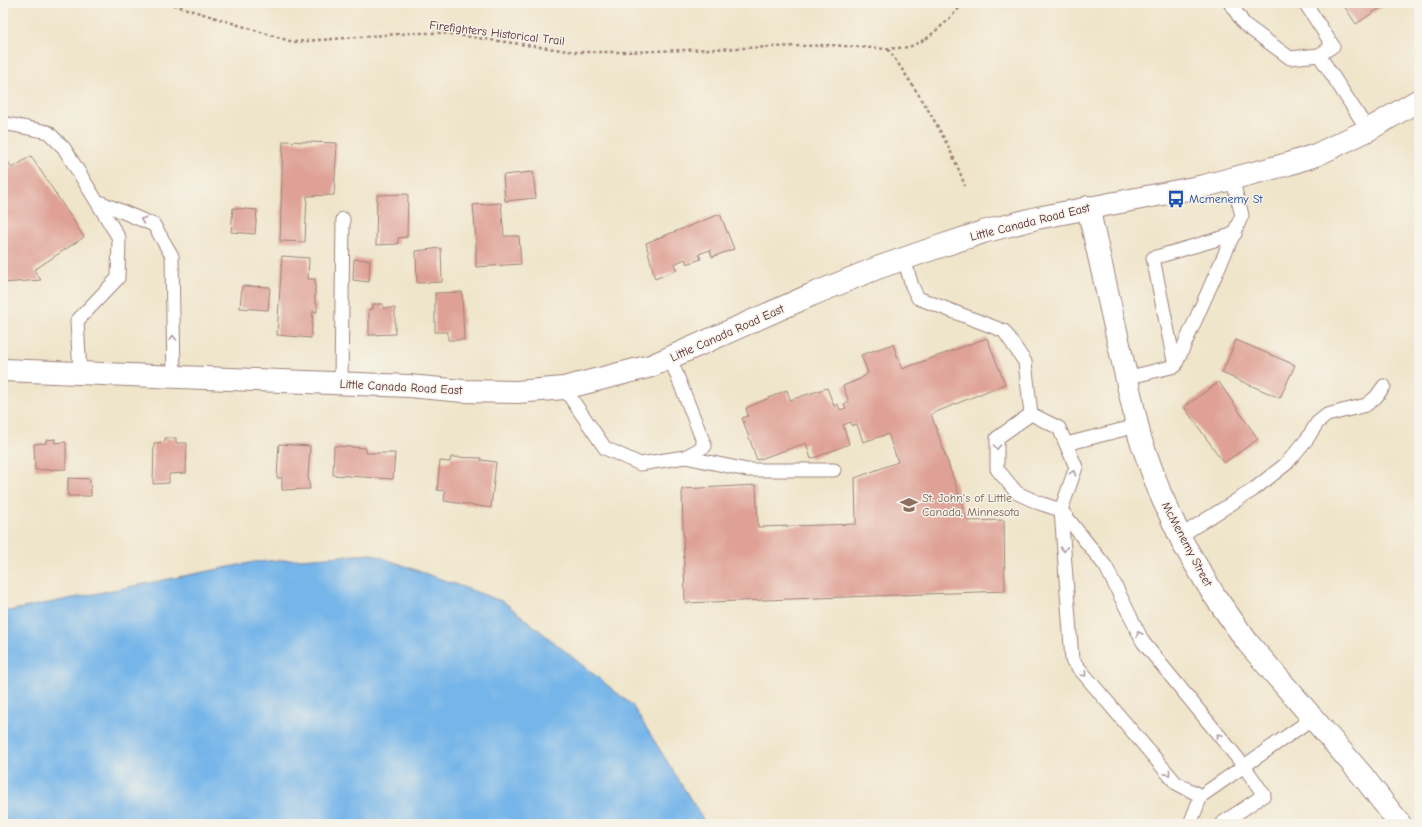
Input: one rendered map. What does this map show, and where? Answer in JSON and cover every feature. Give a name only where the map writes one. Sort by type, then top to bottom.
[{"type":"street","name":"Little Canada Road East","points":[[3,370],[501,391],[564,388],[651,366],[811,295],[904,259],[983,232],[1088,207],[1204,186],[1316,155],[1368,130],[1419,100]]},
{"type":"street","name":"McMenemy Street","points":[[1088,207],[1138,426],[1160,492],[1180,536],[1214,595],[1244,637],[1362,775],[1400,824]]},
{"type":"lane","points":[[1230,3],[1244,24],[1290,58],[1319,55],[1333,46],[1305,3]]},
{"type":"lane","points":[[1319,55],[1368,130]]},
{"type":"lane","points":[[3,123],[48,132],[64,148],[119,238],[118,278],[77,321],[80,373]]},
{"type":"lane","points":[[1175,366],[1235,234],[1242,215],[1232,179]]},
{"type":"lane","points":[[97,201],[154,225],[172,256],[174,377]]},
{"type":"lane","points":[[341,384],[343,219]]},
{"type":"lane","points":[[1175,366],[1153,258],[1235,234]]},
{"type":"lane","points":[[904,259],[912,286],[918,298],[1004,331],[1025,362],[1031,414]]},
{"type":"lane","points":[[670,358],[705,446],[686,457]]},
{"type":"lane","points":[[1126,378],[1175,366]]},
{"type":"lane","points":[[1180,536],[1253,490],[1286,464],[1307,439],[1317,423],[1327,415],[1366,405],[1376,397],[1384,386]]},
{"type":"lane","points":[[564,388],[605,448],[640,464],[686,457],[747,470],[834,470]]},
{"type":"lane","points":[[1031,414],[1059,428],[1076,467],[1061,510],[1072,660],[1176,783],[1201,796]]},
{"type":"lane","points":[[1031,414],[997,438],[997,469],[1017,493],[1039,504],[1061,510],[1106,567],[1143,642],[1244,766],[1264,795],[1221,824]]},
{"type":"lane","points":[[1066,444],[1138,426]]},
{"type":"lane","points":[[1190,824],[1201,796],[1313,718]]},
{"type":"path","name":"Firefighters Historical Trail","points":[[168,3],[293,42],[411,33],[442,33],[576,52],[625,52],[830,45],[888,49]]},
{"type":"path","points":[[964,3],[945,23],[926,38],[909,47],[888,49],[921,96],[958,167],[965,186]]},
{"type":"water","points":[[372,554],[504,602],[632,705],[706,824],[3,824],[3,612],[254,562]]},
{"type":"building","points":[[1342,3],[1388,3],[1356,24]]},
{"type":"building","points":[[283,141],[337,143],[334,195],[307,196],[305,242],[280,241]]},
{"type":"building","points":[[3,154],[12,168],[31,156],[84,237],[34,270],[41,280],[3,283]]},
{"type":"building","points":[[533,172],[536,198],[505,201],[503,175]]},
{"type":"building","points":[[408,194],[407,237],[398,238],[398,244],[376,245],[377,195]]},
{"type":"building","points":[[501,203],[504,236],[519,236],[521,264],[476,267],[476,239],[473,205]]},
{"type":"building","points":[[233,208],[257,210],[255,234],[231,232]]},
{"type":"building","points":[[720,214],[734,249],[712,257],[710,250],[699,254],[701,259],[687,264],[685,259],[674,264],[677,270],[655,279],[646,243]]},
{"type":"building","points":[[441,248],[442,282],[417,283],[416,251]]},
{"type":"building","points":[[282,256],[309,258],[308,279],[315,279],[315,303],[317,303],[317,312],[313,311],[311,338],[277,335]]},
{"type":"building","points":[[354,259],[370,260],[369,282],[353,280]]},
{"type":"building","points":[[242,286],[270,287],[268,310],[240,308]]},
{"type":"building","points":[[462,292],[464,340],[448,340],[448,332],[435,332],[435,293]]},
{"type":"building","points":[[373,304],[383,304],[383,308],[395,308],[395,334],[369,335],[369,309],[373,309]]},
{"type":"building","name":"St. John's of Little Canada, Minnesota","points":[[987,338],[1005,384],[931,414],[968,521],[1004,520],[1005,591],[685,603],[682,489],[756,485],[758,527],[856,524],[855,478],[898,462],[888,434],[863,442],[857,424],[852,426],[851,422],[843,425],[849,444],[811,459],[806,443],[757,460],[742,418],[748,416],[746,408],[787,390],[790,400],[827,388],[834,406],[838,404],[840,410],[846,408],[844,404],[849,402],[843,386],[860,379],[868,373],[861,355],[893,344],[902,369]]},
{"type":"building","points":[[1236,340],[1295,365],[1280,398],[1222,373]]},
{"type":"building","points":[[1219,382],[1258,439],[1224,463],[1184,407]]},
{"type":"building","points":[[165,438],[176,438],[176,443],[187,443],[186,473],[169,474],[169,483],[153,484],[154,443],[165,442]]},
{"type":"building","points":[[55,439],[55,443],[66,442],[66,469],[35,470],[34,444],[46,443],[46,440]]},
{"type":"building","points":[[279,444],[310,446],[308,477],[310,489],[282,490],[282,478],[277,478]]},
{"type":"building","points":[[334,446],[366,448],[366,453],[395,453],[393,479],[333,475]]},
{"type":"building","points":[[451,457],[481,458],[481,460],[496,462],[491,508],[444,501],[445,491],[437,490],[440,461],[450,462]]},
{"type":"building","points":[[68,478],[90,479],[91,496],[68,496]]},
{"type":"place","name":"Mcmenemy St","points":[[1176,199]]},
{"type":"place","name":"St. John's of Little Canada, Minnesota","points":[[909,505]]}]
